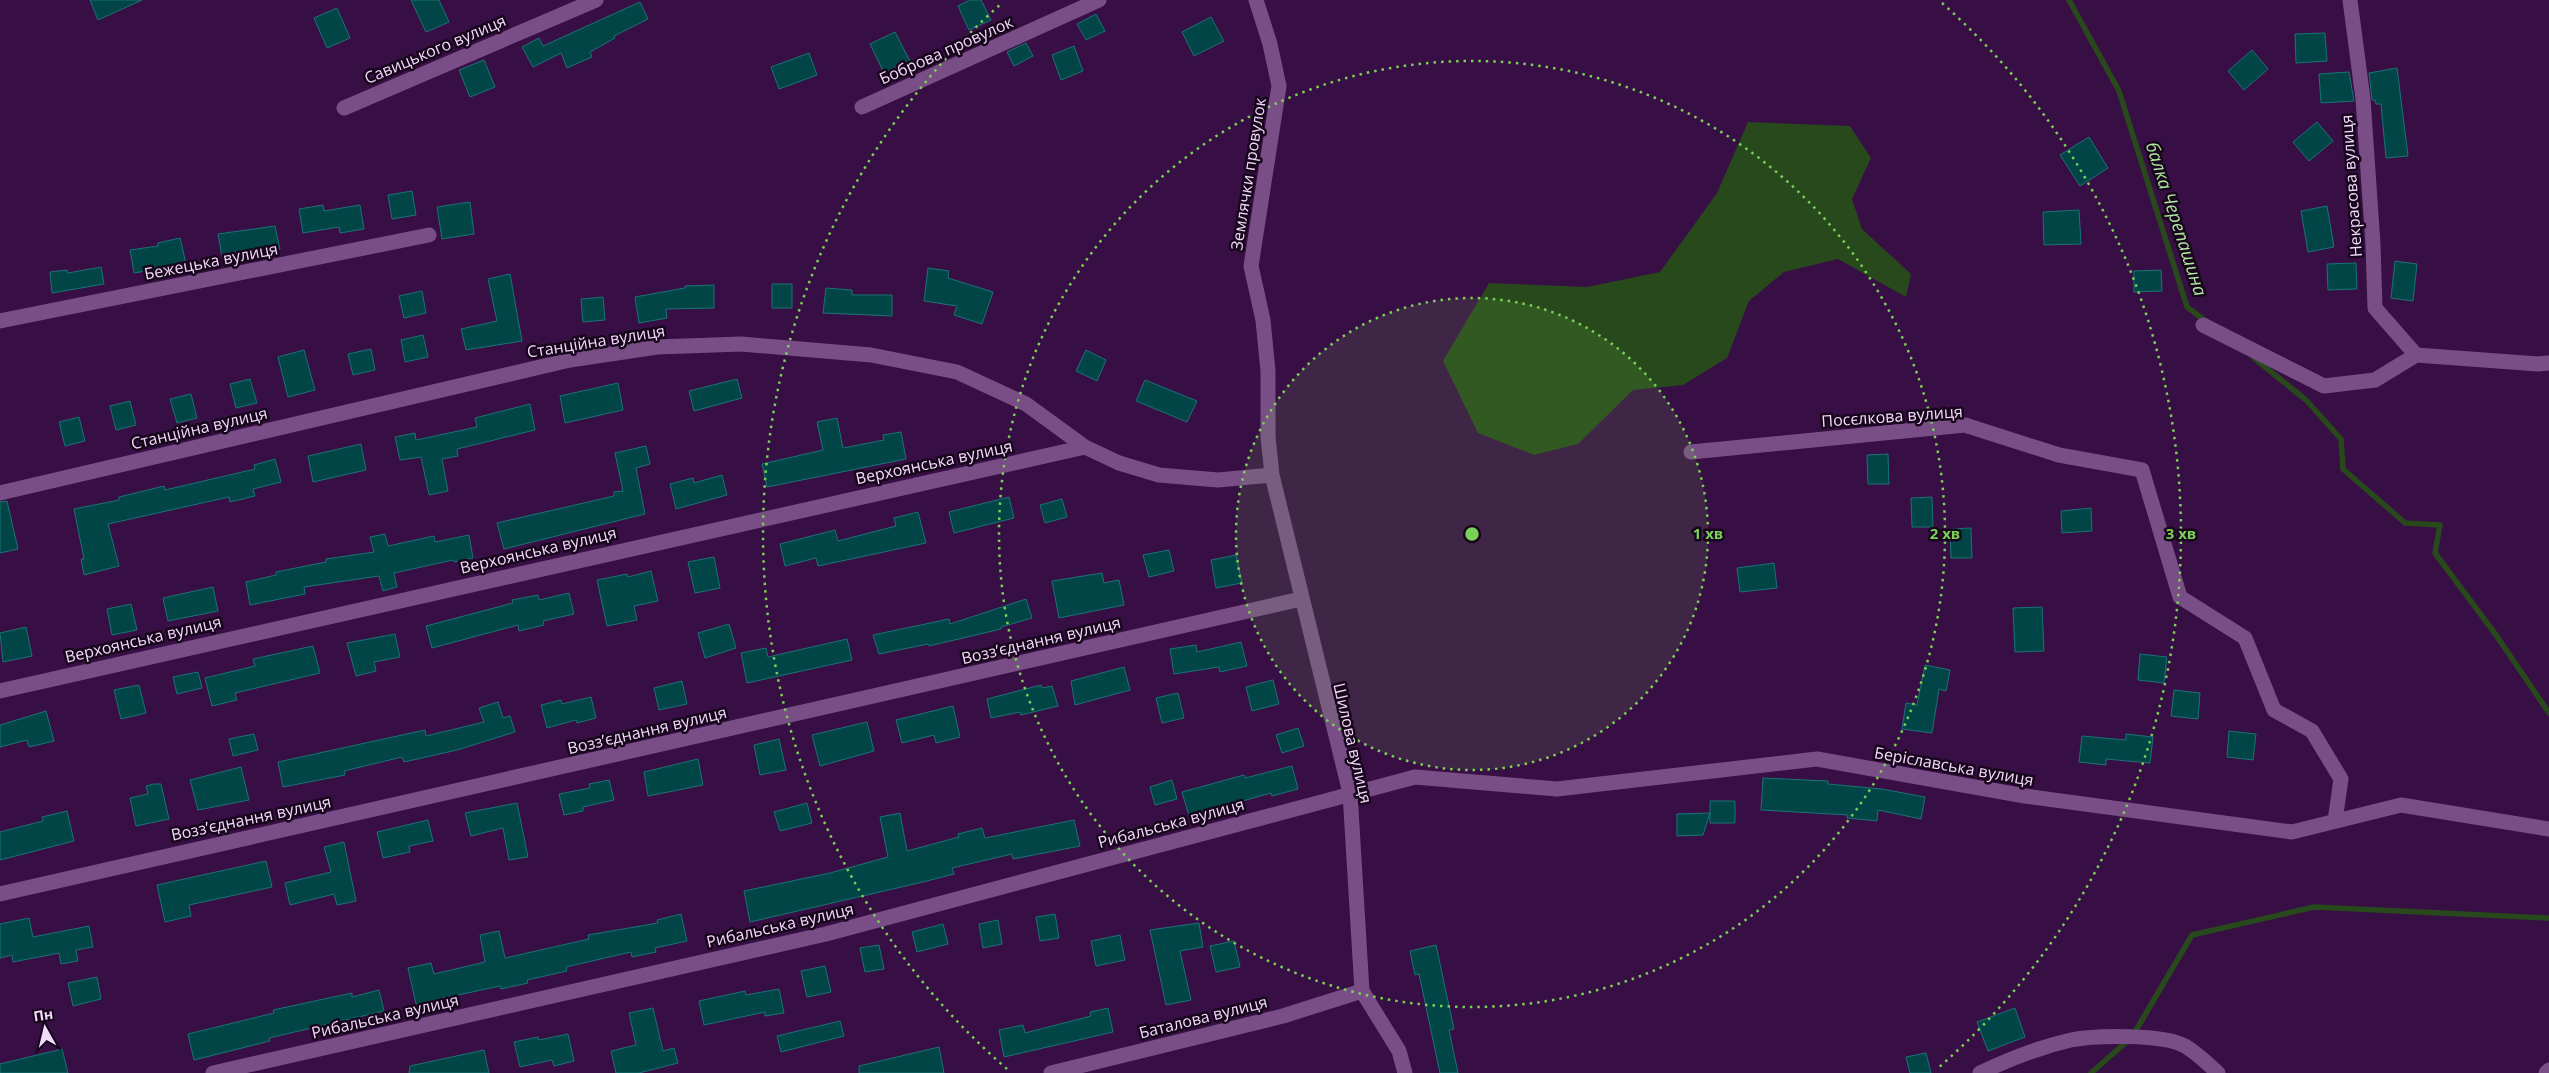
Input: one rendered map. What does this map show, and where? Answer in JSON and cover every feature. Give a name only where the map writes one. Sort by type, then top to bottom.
[{"type":"street","name":"Савицького вулиця","points":[[344,108],[596,0]]},
{"type":"street","name":"Боброва провулок","points":[[862,107],[1099,0]]},
{"type":"street","name":"Землячки провулок","points":[[1256,0],[1270,44],[1279,86],[1251,266],[1263,320],[1268,371],[1268,437],[1272,475]]},
{"type":"street","name":"Некрасова вулиця","points":[[2350,0],[2363,99],[2374,244],[2375,308],[2416,355]]},
{"type":"street","name":"Бежецька вулиця","points":[[0,321],[429,235]]},
{"type":"street","points":[[2203,325],[2324,386],[2375,380],[2416,355],[2538,364],[2549,363]]},
{"type":"street","name":"Станційна вулиця","points":[[0,493],[570,360],[657,347],[741,344],[871,355],[957,372],[1026,404],[1085,447],[1119,463],[1159,475],[1218,480],[1272,475]]},
{"type":"street","name":"Посєлкова вулиця","points":[[1691,452],[1965,425],[2059,455],[2142,470],[2180,597],[2245,638],[2274,710],[2312,731],[2341,779],[2335,821]]},
{"type":"street","name":"Верхоянська вулиця","points":[[0,691],[1085,447]]},
{"type":"street","name":"Шилова вулиця","points":[[1272,475],[1350,793],[1362,991],[1398,1051],[1405,1073]]},
{"type":"street","name":"Возз’єднання вулиця","points":[[0,894],[114,866],[1301,599]]},
{"type":"street","name":"Беріславська вулиця","points":[[1350,793],[1414,776],[1557,789],[1817,760],[2025,796],[2292,832],[2401,805],[2549,829]]},
{"type":"street","name":"Рибальська вулиця","points":[[213,1073],[826,934],[1350,793]]},
{"type":"street","name":"Баталова вулиця","points":[[1051,1073],[1283,1016],[1362,991]]},
{"type":"street","points":[[1980,1073],[2010,1059],[2072,1040],[2132,1037],[2156,1038],[2184,1045],[2218,1073]]},
{"type":"street","points":[[2546,1073],[2549,1070]]},
{"type":"shaded area","points":[[1748,122],[1850,126],[1871,158],[1852,199],[1862,229],[1911,274],[1906,297],[1838,259],[1784,272],[1749,301],[1727,358],[1683,385],[1633,390],[1578,444],[1534,455],[1478,433],[1443,361],[1489,283],[1587,287],[1660,272],[1717,193]]},
{"type":"building","points":[[90,0],[142,0],[98,20]]},
{"type":"building","points":[[411,0],[439,0],[449,22],[426,32]]},
{"type":"building","points":[[970,0],[981,0],[991,20],[969,30],[958,6]]},
{"type":"building","points":[[640,2],[648,19],[614,36],[615,38],[590,52],[592,57],[567,68],[561,53],[533,67],[522,47],[539,38],[543,46]]},
{"type":"building","points":[[337,8],[350,38],[327,48],[314,18]]},
{"type":"building","points":[[1096,14],[1105,31],[1086,40],[1077,24]]},
{"type":"building","points":[[1211,17],[1224,41],[1194,56],[1182,32]]},
{"type":"building","points":[[895,32],[910,61],[884,73],[870,44]]},
{"type":"building","points":[[2325,33],[2327,61],[2296,63],[2295,34]]},
{"type":"building","points":[[1026,43],[1033,56],[1014,66],[1007,52]]},
{"type":"building","points":[[1074,46],[1083,71],[1061,80],[1052,55]]},
{"type":"building","points":[[2252,50],[2268,69],[2244,90],[2228,71]]},
{"type":"building","points":[[809,53],[817,75],[779,89],[771,67]]},
{"type":"building","points":[[484,60],[495,87],[470,97],[459,70]]},
{"type":"building","points":[[2397,68],[2408,156],[2386,158],[2381,104],[2376,104],[2375,100],[2372,100],[2369,73]]},
{"type":"building","points":[[2349,72],[2354,101],[2321,103],[2319,74]]},
{"type":"building","points":[[2317,122],[2333,141],[2309,161],[2293,142]]},
{"type":"building","points":[[2089,137],[2108,168],[2080,186],[2060,155]]},
{"type":"building","points":[[412,191],[416,215],[392,219],[388,195]]},
{"type":"building","points":[[470,202],[474,234],[442,239],[437,207]]},
{"type":"building","points":[[323,205],[324,211],[360,205],[364,229],[340,233],[339,227],[303,233],[299,209]]},
{"type":"building","points":[[2327,206],[2334,247],[2308,252],[2301,211]]},
{"type":"building","points":[[2079,210],[2081,244],[2044,245],[2043,212]]},
{"type":"building","points":[[275,226],[280,249],[222,257],[218,234]]},
{"type":"building","points":[[180,238],[186,264],[134,273],[130,250],[158,246],[158,243]]},
{"type":"building","points":[[2395,261],[2417,264],[2413,301],[2391,298]]},
{"type":"building","points":[[2356,263],[2357,289],[2328,290],[2327,264]]},
{"type":"building","points":[[101,267],[104,284],[52,293],[50,272],[67,270],[68,273]]},
{"type":"building","points":[[928,268],[949,271],[948,278],[993,292],[982,324],[954,315],[957,306],[924,301]]},
{"type":"building","points":[[2161,270],[2162,291],[2134,292],[2134,271]]},
{"type":"building","points":[[510,274],[522,341],[466,350],[461,329],[497,321],[488,279]]},
{"type":"building","points":[[772,284],[792,284],[792,308],[772,308]]},
{"type":"building","points":[[714,285],[714,308],[666,309],[667,318],[639,323],[635,297],[685,288],[685,286]]},
{"type":"building","points":[[826,288],[852,290],[852,295],[892,295],[892,316],[823,313]]},
{"type":"building","points":[[422,291],[426,313],[404,318],[399,296]]},
{"type":"building","points":[[603,297],[605,320],[583,322],[581,299]]},
{"type":"building","points":[[423,335],[428,357],[405,362],[401,340]]},
{"type":"building","points":[[371,349],[375,370],[353,375],[348,354]]},
{"type":"building","points":[[304,350],[315,390],[288,397],[278,357]]},
{"type":"building","points":[[1086,350],[1106,360],[1097,381],[1076,371]]},
{"type":"building","points":[[250,379],[257,403],[236,408],[230,384]]},
{"type":"building","points":[[737,379],[742,398],[694,411],[689,391]]},
{"type":"building","points":[[1145,380],[1197,401],[1187,422],[1136,401]]},
{"type":"building","points":[[618,383],[623,410],[565,423],[560,396]]},
{"type":"building","points":[[191,394],[197,418],[177,423],[170,399]]},
{"type":"building","points":[[130,401],[136,425],[116,430],[110,406]]},
{"type":"building","points":[[530,404],[535,430],[457,449],[458,456],[442,459],[448,491],[429,495],[421,457],[400,460],[395,437],[415,433],[416,440],[477,427],[475,418]]},
{"type":"building","points":[[79,417],[85,441],[65,446],[59,422]]},
{"type":"building","points":[[837,418],[843,448],[884,440],[883,435],[901,432],[906,459],[767,487],[762,464],[823,450],[817,422]]},
{"type":"building","points":[[361,444],[366,470],[313,482],[308,456]]},
{"type":"building","points":[[646,446],[650,464],[636,468],[645,514],[504,549],[497,523],[614,496],[614,492],[623,491],[615,453]]},
{"type":"building","points":[[1888,454],[1889,484],[1868,484],[1867,455]]},
{"type":"building","points":[[275,459],[281,482],[253,489],[255,496],[230,502],[229,497],[108,524],[119,566],[84,575],[81,559],[84,559],[74,509],[119,500],[119,497],[164,486],[165,490],[255,469],[254,465]]},
{"type":"building","points":[[722,475],[727,495],[676,509],[670,484],[693,478],[694,483]]},
{"type":"building","points":[[1009,497],[1014,518],[954,533],[949,512]]},
{"type":"building","points":[[1932,497],[1933,527],[1912,527],[1911,498]]},
{"type":"building","points":[[1062,499],[1067,517],[1045,523],[1040,505]]},
{"type":"building","points":[[7,501],[18,549],[0,553],[0,502]]},
{"type":"building","points":[[2091,508],[2092,531],[2062,533],[2061,511]]},
{"type":"building","points":[[918,512],[926,543],[818,566],[816,558],[785,566],[780,544],[835,530],[838,541],[896,526],[894,518]]},
{"type":"building","points":[[1971,528],[1972,558],[1951,558],[1950,529]]},
{"type":"building","points":[[385,534],[388,546],[434,536],[435,542],[469,535],[473,558],[454,562],[453,560],[394,573],[397,587],[383,591],[379,576],[304,587],[305,594],[250,605],[246,582],[276,575],[276,572],[326,562],[326,559],[374,552],[370,537]]},
{"type":"building","points":[[1169,550],[1174,571],[1149,577],[1143,555]]},
{"type":"building","points":[[1236,555],[1242,583],[1216,588],[1211,560]]},
{"type":"building","points":[[714,557],[720,588],[695,593],[688,562]]},
{"type":"building","points":[[1774,563],[1777,588],[1740,592],[1737,568]]},
{"type":"building","points":[[651,571],[658,601],[634,606],[637,620],[607,626],[597,580],[627,574],[628,577]]},
{"type":"building","points":[[1102,573],[1104,583],[1119,580],[1124,605],[1059,618],[1052,581]]},
{"type":"building","points":[[213,587],[218,611],[168,621],[163,598]]},
{"type":"building","points":[[569,593],[574,614],[543,621],[544,625],[519,631],[518,625],[432,648],[426,626],[513,603],[512,600],[538,595],[539,600]]},
{"type":"building","points":[[1026,599],[1032,618],[1001,627],[1001,629],[929,646],[928,644],[879,654],[873,635],[949,619],[950,624]]},
{"type":"building","points":[[131,604],[137,630],[112,635],[107,609]]},
{"type":"building","points":[[2042,607],[2044,651],[2015,652],[2013,608]]},
{"type":"building","points":[[729,624],[736,648],[705,658],[698,633]]},
{"type":"building","points":[[26,627],[32,656],[3,662],[0,633]]},
{"type":"building","points":[[395,634],[400,657],[374,662],[376,671],[356,676],[347,643]]},
{"type":"building","points":[[847,639],[852,660],[747,683],[741,653],[766,648],[768,657]]},
{"type":"building","points":[[1241,642],[1247,666],[1220,672],[1219,667],[1174,674],[1170,649],[1196,645],[1197,652]]},
{"type":"building","points":[[313,646],[320,673],[235,693],[237,700],[212,706],[205,678],[255,666],[253,659]]},
{"type":"building","points":[[2140,654],[2167,657],[2164,683],[2138,680]]},
{"type":"building","points":[[1925,665],[1950,670],[1946,691],[1939,689],[1932,733],[1902,729],[1906,703],[1917,705]]},
{"type":"building","points":[[1124,667],[1130,690],[1075,705],[1071,681]]},
{"type":"building","points":[[198,672],[202,688],[177,694],[173,677]]},
{"type":"building","points":[[1273,680],[1279,704],[1252,711],[1246,687]]},
{"type":"building","points":[[682,681],[687,704],[659,710],[654,688]]},
{"type":"building","points":[[139,685],[146,713],[121,719],[114,690]]},
{"type":"building","points":[[1041,685],[1042,688],[1052,686],[1058,706],[1021,715],[1020,712],[991,718],[987,699]]},
{"type":"building","points":[[2174,690],[2200,693],[2198,719],[2171,716]]},
{"type":"building","points":[[1178,693],[1184,718],[1162,723],[1156,698]]},
{"type":"building","points":[[591,697],[596,718],[577,723],[576,720],[547,728],[541,705],[561,700],[562,704]]},
{"type":"building","points":[[498,702],[503,718],[510,716],[515,732],[457,750],[404,762],[402,757],[344,771],[345,775],[283,787],[278,762],[425,730],[426,736],[484,722],[479,708]]},
{"type":"building","points":[[953,706],[960,737],[936,743],[934,735],[902,743],[896,720]]},
{"type":"building","points":[[46,711],[54,741],[29,747],[27,740],[0,747],[0,725]]},
{"type":"building","points":[[867,722],[874,751],[820,766],[812,735]]},
{"type":"building","points":[[1298,728],[1304,746],[1282,753],[1276,735]]},
{"type":"building","points":[[2229,731],[2256,734],[2253,760],[2227,757]]},
{"type":"building","points":[[254,734],[258,750],[233,756],[229,739]]},
{"type":"building","points":[[2126,734],[2153,737],[2150,763],[2106,759],[2106,765],[2079,762],[2082,736],[2126,740]]},
{"type":"building","points":[[779,739],[786,770],[760,775],[754,745]]},
{"type":"building","points":[[698,759],[703,785],[648,796],[644,772]]},
{"type":"building","points":[[1292,766],[1298,789],[1272,796],[1271,793],[1189,816],[1182,792],[1244,775],[1245,778]]},
{"type":"building","points":[[241,767],[249,800],[198,810],[190,780]]},
{"type":"building","points":[[1763,778],[1828,781],[1828,784],[1882,789],[1925,797],[1921,819],[1878,810],[1877,821],[1847,818],[1848,815],[1761,810]]},
{"type":"building","points":[[609,780],[614,800],[583,807],[583,811],[564,815],[559,794],[590,788],[589,784]]},
{"type":"building","points":[[1172,780],[1177,799],[1155,805],[1150,787]]},
{"type":"building","points":[[161,784],[169,819],[136,826],[130,798],[148,794],[146,786]]},
{"type":"building","points":[[1710,801],[1735,801],[1735,823],[1710,823]]},
{"type":"building","points":[[517,803],[528,857],[509,860],[503,828],[471,836],[465,813]]},
{"type":"building","points":[[807,803],[812,823],[780,831],[774,812]]},
{"type":"building","points":[[67,811],[74,841],[0,860],[0,832],[43,821],[42,817]]},
{"type":"building","points":[[900,813],[907,851],[959,837],[958,834],[982,828],[985,838],[1074,820],[1080,846],[1013,859],[1012,854],[952,868],[954,874],[750,922],[744,891],[830,873],[888,857],[880,817]]},
{"type":"building","points":[[1710,813],[1703,835],[1677,836],[1677,814]]},
{"type":"building","points":[[428,820],[433,841],[409,846],[410,852],[383,858],[377,832]]},
{"type":"building","points":[[344,842],[356,901],[337,905],[334,894],[290,905],[285,883],[331,872],[324,847]]},
{"type":"building","points":[[266,861],[272,887],[189,905],[191,916],[165,922],[157,885]]},
{"type":"building","points":[[681,914],[687,941],[655,948],[656,952],[632,957],[631,952],[566,967],[567,971],[527,980],[528,983],[501,989],[500,986],[416,1004],[408,968],[431,963],[434,974],[485,962],[480,935],[499,931],[505,958],[589,939],[588,935],[658,923],[657,920]]},
{"type":"building","points":[[1055,914],[1059,938],[1040,941],[1036,917]]},
{"type":"building","points":[[29,918],[33,937],[89,926],[93,947],[76,950],[78,961],[61,964],[59,953],[13,962],[12,955],[0,958],[0,924]]},
{"type":"building","points":[[998,920],[1002,944],[983,948],[979,924]]},
{"type":"building","points":[[1199,923],[1203,947],[1180,951],[1191,1000],[1166,1005],[1150,930]]},
{"type":"building","points":[[943,924],[948,944],[917,952],[912,932]]},
{"type":"building","points":[[1120,935],[1125,960],[1096,966],[1091,941]]},
{"type":"building","points":[[1234,941],[1240,967],[1216,972],[1210,946]]},
{"type":"building","points":[[879,945],[884,969],[865,972],[860,948]]},
{"type":"building","points":[[1436,945],[1454,1029],[1449,1030],[1458,1073],[1440,1073],[1419,974],[1415,975],[1410,951]]},
{"type":"building","points":[[825,966],[831,992],[807,997],[801,971]]},
{"type":"building","points":[[97,977],[101,999],[73,1006],[68,983]]},
{"type":"building","points":[[779,989],[784,1013],[765,1016],[765,1012],[704,1025],[699,1001],[745,991],[746,995]]},
{"type":"building","points":[[379,990],[384,1011],[269,1038],[270,1041],[194,1060],[188,1034],[274,1013],[273,1010],[352,993],[352,997]]},
{"type":"building","points":[[653,1008],[663,1051],[674,1048],[678,1063],[639,1073],[616,1073],[611,1051],[636,1045],[629,1013]]},
{"type":"building","points":[[1108,1008],[1113,1032],[1004,1057],[999,1030],[1023,1025],[1025,1033],[1091,1016],[1090,1012]]},
{"type":"building","points":[[2015,1008],[2025,1037],[1988,1051],[1977,1022]]},
{"type":"building","points":[[840,1021],[844,1036],[781,1052],[777,1036]]},
{"type":"building","points":[[568,1034],[574,1061],[554,1066],[552,1060],[520,1067],[514,1042],[538,1037],[539,1040]]},
{"type":"building","points":[[939,1047],[944,1073],[859,1073],[859,1066]]},
{"type":"building","points":[[62,1049],[68,1073],[0,1073],[0,1064]]},
{"type":"building","points":[[484,1050],[489,1073],[409,1073],[410,1066]]},
{"type":"building","points":[[1926,1053],[1931,1073],[1910,1073],[1906,1057]]},
{"type":"waterway","name":"балка Черепашина","points":[[2069,0],[2119,91],[2187,307],[2207,322]]},
{"type":"waterway","name":"балка Черепашина","points":[[2254,358],[2306,400],[2341,439],[2343,469],[2405,523],[2440,525],[2435,553],[2496,635],[2549,713]]},
{"type":"waterway","points":[[2091,1073],[2132,1037],[2192,935],[2314,907],[2549,918]]}]
